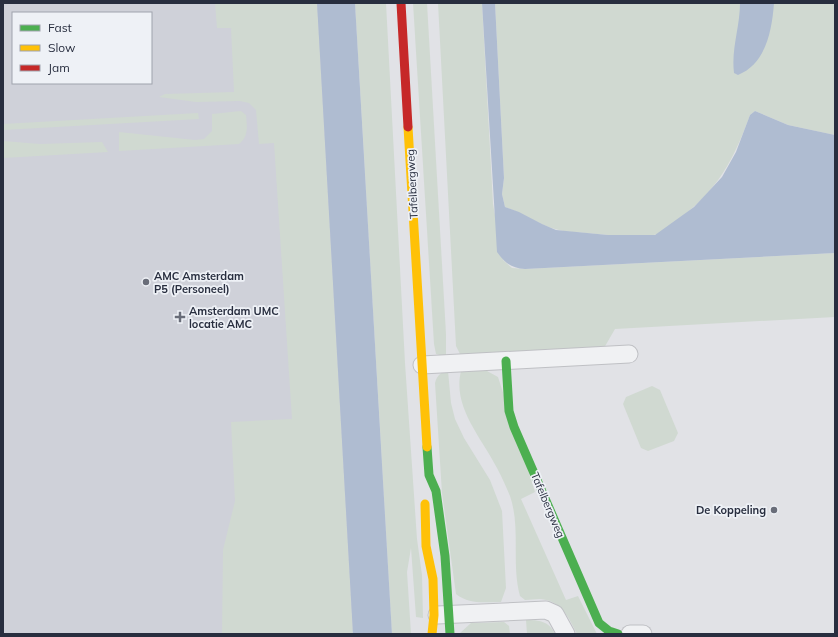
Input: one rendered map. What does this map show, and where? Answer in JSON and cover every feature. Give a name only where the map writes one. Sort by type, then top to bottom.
[{"type":"street","name":"Tafelbergweg","points":[[401,3],[429,475],[424,493],[426,546],[441,615],[450,634]]},
{"type":"street","points":[[422,365],[629,354]]},
{"type":"street","name":"Tafelbergweg","points":[[506,361],[512,421],[599,622],[609,631],[618,634]]},
{"type":"street","name":"Tafelbergweg","points":[[429,475],[436,491],[445,556],[441,615],[432,634]]},
{"type":"street","points":[[441,615],[546,610],[555,614],[566,634]]},
{"type":"street","points":[[630,634],[643,634]]},
{"type":"shaded area","name":"Amsterdam UMC locatie AMC","points":[[3,3],[339,3],[375,634],[3,634]]},
{"type":"shaded area","points":[[215,3],[317,3],[353,634],[222,634],[223,550],[235,501],[231,422],[292,419],[274,143],[259,144],[256,110],[249,103],[240,101],[196,102],[159,97],[165,94],[234,92],[231,28],[217,28]]},
{"type":"shaded area","points":[[355,3],[386,3],[405,363],[417,539],[422,575],[423,618],[416,617],[411,548],[407,572],[411,634],[392,634]]},
{"type":"shaded area","points":[[413,3],[427,3],[446,334],[446,355],[443,356],[436,354],[434,344]]},
{"type":"shaded area","points":[[438,3],[482,3],[493,204],[503,260],[512,268],[525,269],[835,253],[835,317],[615,329],[604,348],[466,355],[460,354],[456,346]]},
{"type":"shaded area","points":[[495,3],[835,3],[835,135],[788,125],[755,111],[750,115],[730,160],[713,186],[691,209],[660,233],[641,237],[565,231],[548,227],[505,207],[502,194],[504,178]]},
{"type":"shaded area","points":[[241,111],[246,115],[247,127],[246,134],[239,144],[119,151],[119,132],[195,140],[204,139],[212,131],[212,114]]},
{"type":"shaded area","points":[[198,113],[199,119],[3,130],[3,124]]},
{"type":"shaded area","points":[[3,141],[40,144],[102,142],[108,152],[3,158]]},
{"type":"shaded area","points":[[448,371],[451,403],[455,419],[464,438],[490,480],[502,511],[506,588],[501,602],[472,601],[461,598],[456,594],[442,493],[435,383],[439,375]]},
{"type":"shaded area","points":[[461,371],[487,371],[498,377],[535,492],[521,499],[566,600],[578,596],[597,634],[577,634],[571,622],[559,606],[547,600],[525,600],[520,596],[516,571],[515,521],[510,496],[497,468],[464,410],[461,397],[459,384]]},
{"type":"shaded area","points":[[652,386],[660,390],[678,433],[674,441],[648,451],[641,448],[623,404],[626,397]]},
{"type":"shaded area","points":[[526,620],[543,622],[550,626],[555,634],[527,634]]},
{"type":"shaded area","points":[[504,622],[509,626],[510,634],[459,634],[471,623]]},
{"type":"water","points":[[317,3],[355,3],[392,634],[353,634]]},
{"type":"water","points":[[482,3],[495,3],[504,178],[502,194],[505,207],[556,230],[608,235],[655,235],[694,207],[722,177],[736,152],[750,115],[755,111],[788,125],[835,135],[835,253],[525,269],[509,264],[497,252]]},
{"type":"water","points":[[740,3],[774,3],[769,35],[761,55],[748,70],[738,75],[734,73],[733,64]]},
{"type":"traffic: fast","points":[[506,361],[509,411],[514,427],[599,623],[609,631],[618,634]]},
{"type":"traffic: fast","points":[[427,447],[429,475],[436,491],[445,556],[450,634]]},
{"type":"traffic: slow","points":[[408,127],[427,447]]},
{"type":"traffic: slow","points":[[425,504],[426,546],[433,579],[434,615],[432,634]]},
{"type":"traffic: jam","points":[[401,3],[408,127]]},
{"type":"place","name":"AMC Amsterdam P5 (Personeel)","points":[[146,282]]},
{"type":"place","name":"Amsterdam UMC locatie AMC","points":[[180,317]]},
{"type":"place","name":"De Koppeling","points":[[774,510]]}]
